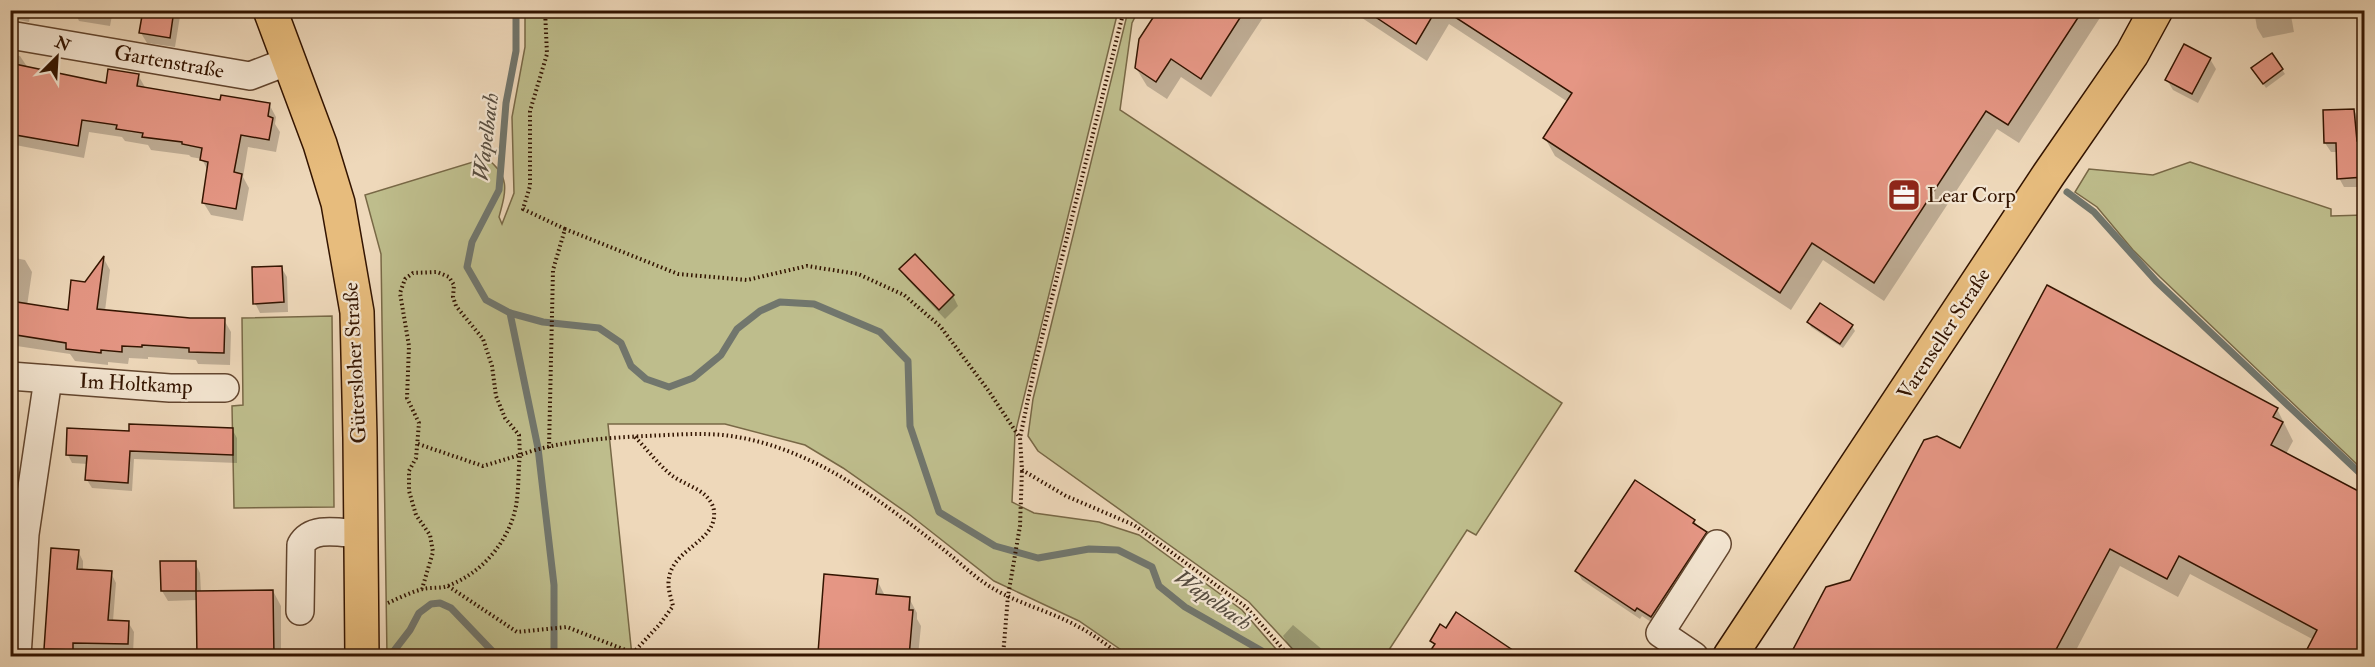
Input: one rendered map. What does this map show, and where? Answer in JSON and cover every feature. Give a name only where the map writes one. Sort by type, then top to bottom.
[{"type":"main road","name":"Gütersloher Straße","points":[[270,10],[320,144],[338,202],[357,312],[362,657]]},
{"type":"main road","name":"Varenseller Straße","points":[[1730,657],[2049,174],[2132,54],[2156,10]]},
{"type":"street","name":"Gartenstraße","points":[[10,35],[250,76],[289,61]]},
{"type":"street","name":"Im Holtkamp","points":[[10,376],[170,388],[225,388]]},
{"type":"street","points":[[17,657],[25,534],[48,379]]},
{"type":"street","points":[[300,611],[301,545],[305,538],[315,532],[361,534]]},
{"type":"street","points":[[1694,657],[1660,633],[1717,544]]},
{"type":"path","points":[[544,10],[548,54],[530,111],[530,186],[523,208],[565,229],[678,274],[747,280],[807,266],[858,274],[904,295],[940,327],[988,390],[1020,438]]},
{"type":"path","points":[[1003,657],[1008,596],[1020,526],[1022,470],[1020,438],[1036,361],[1124,10]]},
{"type":"path","points":[[549,447],[553,270],[565,229]]},
{"type":"path","points":[[437,272],[449,277],[454,285],[453,297],[456,306],[483,339],[492,366],[496,396],[505,418],[519,435],[520,455],[516,505],[510,524],[486,563],[465,578],[448,586],[422,590],[433,552],[430,535],[416,515],[409,491],[409,471],[416,458],[418,444],[419,423],[407,398],[409,346],[400,293],[405,279],[413,273],[437,272]]},
{"type":"path","points":[[418,444],[483,466],[549,447],[635,437],[700,434],[729,436],[766,443],[802,456],[872,497],[987,585],[1076,626],[1122,657]]},
{"type":"path","points":[[448,586],[517,632],[567,627],[635,655],[673,606],[668,579],[672,566],[692,545],[705,537],[712,526],[714,513],[711,502],[704,494],[671,475],[635,437]]},
{"type":"path","points":[[1022,470],[1066,496],[1134,525],[1246,607],[1289,657]]},
{"type":"shaded area","points":[[525,11],[1118,11],[1015,434],[1012,502],[1034,513],[1099,522],[1139,535],[1242,610],[1282,656],[1130,656],[1079,621],[994,581],[910,515],[843,468],[805,445],[725,424],[608,424],[632,656],[387,656],[381,254],[365,195],[486,158],[500,171],[503,178],[505,192],[499,217],[502,224],[514,193],[512,117],[525,47]]},
{"type":"shaded area","points":[[1128,11],[1138,11],[1132,23],[1120,110],[1562,403],[1476,535],[1467,530],[1385,656],[1299,656],[1249,602],[1038,451],[1028,436],[1033,399]]},
{"type":"shaded area","points":[[2190,162],[2331,209],[2331,216],[2364,215],[2364,471],[2160,277],[2133,250],[2097,207],[2075,192],[2089,169],[2153,175]]},
{"type":"shaded area","points":[[332,316],[334,507],[234,508],[232,406],[243,405],[242,318]]},
{"type":"building","points":[[143,10],[174,10],[170,38],[139,33]]},
{"type":"building","points":[[1158,10],[1245,10],[1201,79],[1171,59],[1156,82],[1135,68],[1139,39]]},
{"type":"building","points":[[1365,10],[1436,10],[1416,44]]},
{"type":"building","points":[[1444,10],[2083,10],[2008,125],[1986,111],[1874,283],[1812,243],[1780,293],[1543,138],[1572,93]]},
{"type":"building","points":[[2184,44],[2211,58],[2192,94],[2165,80]]},
{"type":"building","points":[[2272,53],[2283,69],[2263,84],[2251,68]]},
{"type":"building","points":[[10,63],[106,83],[108,69],[139,74],[137,86],[220,100],[221,95],[270,103],[268,116],[273,118],[269,140],[241,135],[234,172],[242,174],[236,209],[202,203],[208,162],[200,160],[202,148],[182,144],[182,142],[142,137],[143,133],[116,129],[117,125],[82,120],[78,146],[10,134]]},
{"type":"building","points":[[2354,109],[2357,141],[2364,141],[2364,177],[2337,179],[2336,143],[2324,143],[2323,110]]},
{"type":"building","points":[[915,254],[954,295],[939,310],[899,269]]},
{"type":"building","points":[[104,256],[97,309],[190,318],[225,318],[224,353],[189,352],[189,348],[142,345],[142,347],[122,346],[122,352],[101,350],[101,353],[66,349],[66,343],[10,334],[10,301],[68,310],[71,280],[85,282]]},
{"type":"building","points":[[282,266],[284,302],[253,304],[252,267]]},
{"type":"building","points":[[2047,285],[2278,408],[2273,417],[2283,422],[2271,445],[2364,494],[2364,657],[2303,657],[2317,630],[2179,556],[2167,579],[2110,549],[2052,657],[1789,657],[1826,587],[1850,580],[1924,440],[1937,436],[1960,448]]},
{"type":"building","points":[[1820,303],[1853,325],[1840,344],[1807,322]]},
{"type":"building","points":[[129,424],[233,428],[233,455],[130,451],[128,483],[85,480],[87,456],[66,455],[67,428],[129,431]]},
{"type":"building","points":[[1635,480],[1695,520],[1693,523],[1707,532],[1651,617],[1637,608],[1635,611],[1575,571]]},
{"type":"building","points":[[51,548],[79,550],[77,569],[112,571],[108,620],[129,621],[128,644],[73,643],[73,650],[44,649]]},
{"type":"building","points":[[160,561],[196,561],[196,591],[161,591]]},
{"type":"building","points":[[824,574],[878,579],[876,594],[910,597],[909,610],[913,610],[909,657],[825,657],[825,654],[818,653]]},
{"type":"building","points":[[273,590],[274,657],[197,657],[196,591]]},
{"type":"building","points":[[1456,612],[1523,657],[1426,657],[1435,644],[1430,641],[1440,624],[1446,628]]},
{"type":"waterway","name":"Wapelbach","points":[[516,10],[516,51],[506,103],[499,190],[472,242],[467,267],[486,300],[510,313],[543,322],[599,328],[621,343],[631,366],[646,379],[669,387],[693,378],[721,355],[737,329],[760,311],[780,302],[814,304],[880,332],[908,361],[910,426],[939,512],[995,546],[1038,558],[1089,549],[1118,550],[1152,567],[1159,586],[1185,607],[1262,651],[1266,656]]},
{"type":"waterway","points":[[2067,192],[2094,212],[2156,281],[2364,477]]},
{"type":"waterway","points":[[510,313],[538,448],[554,585],[554,650],[551,656]]},
{"type":"waterway","points":[[390,656],[410,630],[419,613],[431,604],[440,603],[451,608],[497,656]]},
{"type":"place","name":"Lear Corp","points":[[1904,195]]}]
